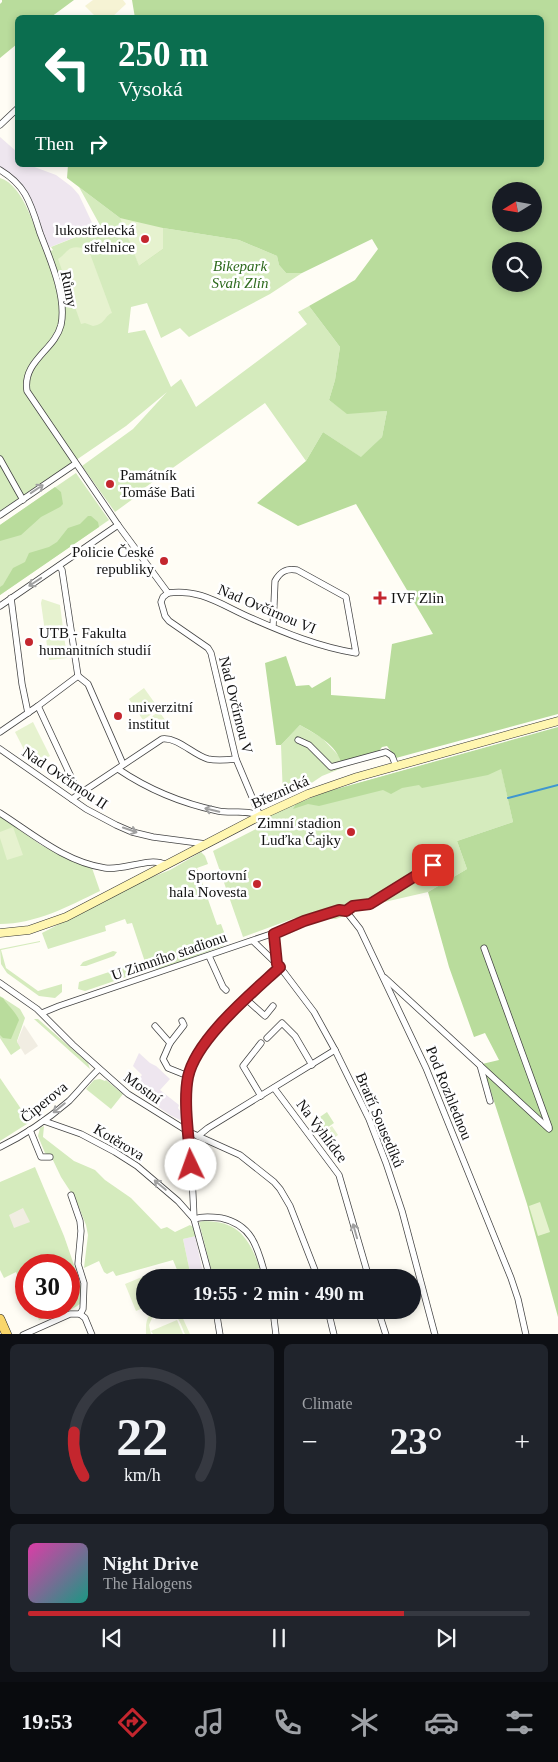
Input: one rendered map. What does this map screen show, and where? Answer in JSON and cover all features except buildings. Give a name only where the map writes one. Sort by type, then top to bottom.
[{"type":"main road","name":"Březnická","points":[[0,933],[29,930],[52,923],[288,802],[325,788],[396,766],[558,721]]},
{"type":"main road","points":[[0,1319],[7,1334]]},
{"type":"street","points":[[0,125],[15,111]]},
{"type":"street","name":"Růmy","points":[[0,170],[7,174],[21,188],[30,204],[55,275],[61,303],[61,324],[59,330],[32,366],[26,381],[27,391],[75,464],[168,593]]},
{"type":"street","points":[[0,459],[23,500]]},
{"type":"street","points":[[0,515],[75,464]]},
{"type":"street","points":[[0,606],[118,525]]},
{"type":"street","points":[[60,566],[78,676],[88,684],[123,764]]},
{"type":"street","name":"Nad Ovčírnou VI","points":[[168,593],[187,592],[201,594],[273,627],[336,650],[356,653],[346,597],[296,570],[287,569],[282,571],[275,581],[273,627]]},
{"type":"street","name":"Nad Ovčírnou V","points":[[168,593],[160,602],[165,616],[169,621],[208,648],[211,653],[236,758],[260,816]]},
{"type":"street","points":[[11,598],[22,684],[28,713]]},
{"type":"street","points":[[0,732],[78,676]]},
{"type":"street","points":[[38,706],[79,794]]},
{"type":"street","points":[[72,799],[159,740],[165,738],[171,739],[207,759],[222,760],[236,758]]},
{"type":"street","points":[[298,740],[309,745],[331,767],[386,752],[392,756],[396,766]]},
{"type":"street","name":"Nad Ovčírnou II","points":[[0,749],[100,818],[132,832],[206,844]]},
{"type":"street","points":[[118,769],[142,785],[168,796],[216,811],[229,813],[250,812],[260,816]]},
{"type":"street","points":[[0,812],[47,844],[96,866],[110,868],[151,862],[160,862],[166,865]]},
{"type":"street","points":[[346,911],[353,906],[370,904],[446,856]]},
{"type":"street","name":"U Zimního stadionu","points":[[42,1013],[274,934],[304,921],[339,910],[346,911]]},
{"type":"street","name":"Pod Rozhlednou","points":[[346,911],[360,929],[430,1076],[511,1278],[526,1334]]},
{"type":"street","points":[[263,1269],[252,1236],[247,1230],[226,1220],[205,1216],[194,1219],[187,1105],[188,1076],[199,1052],[278,966],[274,934]]},
{"type":"street","name":"Bratří Sousedíků","points":[[252,941],[278,966],[314,1012],[369,1119],[392,1178],[402,1211],[434,1334]]},
{"type":"street","points":[[380,973],[549,1129],[484,948]]},
{"type":"street","points":[[209,956],[226,990]]},
{"type":"street","name":"Mostní","points":[[0,983],[42,1013],[73,1045],[136,1100],[189,1132],[240,1155],[257,1168],[280,1189],[296,1221],[315,1269]]},
{"type":"street","points":[[246,999],[265,1016],[273,1006]]},
{"type":"street","points":[[182,1021],[184,1025],[170,1043],[163,1059],[168,1068],[188,1076]]},
{"type":"street","points":[[261,1096],[243,1066],[282,1023],[295,1036],[312,1065]]},
{"type":"street","points":[[155,1026],[170,1043]]},
{"type":"street","points":[[198,1136],[335,1050]]},
{"type":"street","points":[[480,1064],[490,1101]]},
{"type":"street","name":"Čiperova","points":[[0,1147],[15,1140],[44,1121],[70,1100],[99,1069]]},
{"type":"street","name":"Na Vyhlídce","points":[[274,1088],[339,1175],[366,1269]]},
{"type":"street","name":"Kotěrova","points":[[44,1121],[81,1134],[115,1152],[159,1183],[194,1219],[208,1269]]},
{"type":"street","points":[[30,1130],[41,1157],[50,1157]]},
{"type":"street","points":[[71,1195],[80,1221],[79,1254]]},
{"type":"street","points":[[80,1271],[84,1284],[80,1314],[85,1318],[92,1334]]},
{"type":"street","points":[[23,1334],[58,1319]]},
{"type":"street","points":[[218,1319],[220,1334]]},
{"type":"street","points":[[274,1319],[276,1334]]},
{"type":"street","points":[[330,1319],[334,1334]]},
{"type":"street","points":[[381,1319],[386,1334]]},
{"type":"shaded area","points":[[93,0],[123,0],[126,4],[114,15],[94,15],[85,6]]},
{"type":"shaded area","points":[[0,137],[15,150],[15,167],[34,167],[56,175],[72,187],[79,195],[95,229],[48,248],[29,196],[22,185],[0,168]]},
{"type":"shaded area","points":[[24,1025],[38,1046],[25,1055],[17,1042]]},
{"type":"shaded area","points":[[139,1053],[170,1079],[160,1090],[179,1105],[178,1108],[183,1115],[182,1121],[138,1093],[140,1088],[135,1083],[142,1075],[133,1066]]},
{"type":"shaded area","points":[[23,1208],[30,1222],[14,1228],[9,1215]]},
{"type":"shaded area","points":[[195,1236],[202,1269],[189,1269],[183,1239]]},
{"type":"green space","points":[[2,0],[74,0],[54,15],[15,15],[15,46],[0,58],[0,4]]},
{"type":"green space","points":[[132,0],[558,0],[558,714],[396,758],[387,746],[382,747],[379,751],[341,763],[330,745],[300,725],[281,745],[276,745],[265,663],[286,656],[296,686],[309,685],[312,688],[331,677],[331,695],[385,699],[392,644],[433,634],[356,504],[298,526],[257,503],[306,461],[323,432],[361,457],[382,437],[387,411],[347,414],[329,400],[335,380],[340,347],[309,306],[355,280],[378,249],[372,239],[302,273],[286,273],[279,265],[277,256],[239,240],[163,228],[163,249],[139,266],[120,218],[67,178],[68,167],[544,167],[544,15],[134,15]]},
{"type":"green space","name":"Bikepark Svah Zlín","points":[[0,178],[8,182],[22,199],[45,254],[53,250],[51,247],[101,227],[79,187],[120,218],[139,266],[163,228],[239,240],[277,256],[279,265],[286,273],[302,273],[270,294],[189,337],[180,328],[161,338],[147,303],[131,307],[128,333],[145,330],[171,387],[181,379],[196,407],[307,324],[298,312],[309,306],[340,347],[335,380],[329,400],[347,413],[387,411],[382,437],[362,458],[323,432],[306,461],[265,403],[140,491],[141,493],[115,512],[82,466],[133,429],[167,392],[126,426],[0,512]]},
{"type":"green space","name":"lukostřelecká střelnice","points":[[120,218],[163,228],[163,249],[139,266]]},
{"type":"green space","points":[[86,243],[112,313],[103,322],[93,326],[85,323],[81,324],[58,259],[70,249],[82,248]]},
{"type":"green space","points":[[76,473],[109,520],[0,595],[0,525]]},
{"type":"green space","points":[[55,487],[61,492],[63,504],[60,507],[41,517],[21,535],[0,541],[0,525]]},
{"type":"green space","points":[[88,516],[91,516],[98,522],[99,527],[0,595],[0,587],[13,568],[25,562],[29,553],[49,547],[57,542],[68,528],[80,524]]},
{"type":"green space","points":[[42,599],[60,605],[67,658],[49,660]]},
{"type":"green space","points":[[144,688],[159,709],[143,720],[129,699]]},
{"type":"green space","points":[[159,711],[165,720],[150,730],[145,722]]},
{"type":"green space","points":[[33,722],[50,756],[32,765],[15,732]]},
{"type":"green space","points":[[300,725],[322,738],[339,756],[342,768],[322,776],[304,788],[283,797],[281,745]]},
{"type":"green space","points":[[558,727],[558,1317],[527,1204],[482,1064],[499,1060],[485,1033],[474,1037],[449,967],[428,892],[467,869],[457,841],[513,822],[501,769],[488,775],[422,788],[419,785],[402,788],[391,794],[383,790],[319,806],[308,804],[293,809],[296,804],[326,792]]},
{"type":"green space","points":[[496,745],[513,822],[457,841],[467,869],[428,892],[380,903],[336,919],[295,918],[243,937],[213,851],[256,829],[255,827],[264,822],[267,816],[326,792]]},
{"type":"green space","points":[[0,816],[41,845],[66,858],[92,868],[100,891],[39,918],[0,924]]},
{"type":"green space","points":[[13,827],[23,855],[7,860],[0,832]]},
{"type":"green space","points":[[201,852],[208,864],[197,868],[217,925],[221,924],[227,940],[223,946],[167,966],[152,969],[145,962],[132,923],[127,924],[125,919],[105,926],[106,931],[48,949],[42,933],[142,881],[170,870]]},
{"type":"green space","points":[[40,941],[1,950],[6,968],[38,991],[62,984],[62,992],[55,998],[39,996],[7,973],[1,964],[0,949]]},
{"type":"green space","points":[[113,951],[117,952],[114,956],[86,966],[80,966],[83,962]]},
{"type":"green space","points":[[127,966],[133,968],[134,972],[132,975],[85,991],[78,989],[79,982]]},
{"type":"green space","points":[[0,996],[20,1009],[25,1018],[17,1041],[21,1048],[11,1055],[0,1038]]},
{"type":"green space","points":[[0,997],[3,998],[19,1020],[11,1039],[3,1038],[0,1035]]},
{"type":"green space","points":[[34,1019],[38,1019],[88,1063],[90,1069]]},
{"type":"green space","points":[[0,1078],[30,1122],[0,1141]]},
{"type":"green space","points":[[94,1080],[106,1080],[123,1094],[111,1109],[86,1089]]},
{"type":"green space","points":[[327,1112],[334,1123],[321,1132],[314,1121]]},
{"type":"green space","points":[[44,1126],[43,1137],[74,1161],[95,1170],[105,1180],[131,1198],[161,1229],[167,1227],[175,1232],[190,1225],[193,1227],[196,1236],[183,1239],[189,1269],[177,1269],[173,1260],[116,1276],[113,1271],[107,1274],[104,1272],[99,1261],[84,1268],[88,1235],[86,1225],[76,1200],[61,1177],[51,1156],[45,1153],[38,1136],[40,1128]]},
{"type":"green space","points":[[332,1126],[338,1135],[325,1144],[319,1135]]},
{"type":"green space","points":[[35,1167],[70,1254],[15,1254],[15,1272],[4,1278],[0,1270],[0,1182]]},
{"type":"green space","points":[[540,1202],[550,1232],[538,1236],[529,1206]]},
{"type":"green space","points":[[199,1222],[216,1222],[234,1228],[247,1240],[260,1268],[211,1269]]},
{"type":"green space","points":[[136,1279],[136,1311],[125,1284]]},
{"type":"green space","points":[[80,1284],[81,1287],[80,1304]]},
{"type":"green space","points":[[148,1319],[152,1319],[149,1325],[151,1334],[146,1334]]},
{"type":"green space","points":[[178,1319],[183,1319],[190,1334],[185,1334]]},
{"type":"green space","points":[[177,1320],[183,1334],[153,1334],[151,1331]]},
{"type":"waterway","points":[[508,798],[558,785]]},
{"type":"place","name":"lukostřelecká střelnice","points":[[145,239]]},
{"type":"place","name":"Památník Tomáše Bati","points":[[110,484]]},
{"type":"place","name":"Policie České republiky","points":[[164,561]]},
{"type":"place","name":"IVF Zlin","points":[[380,598]]},
{"type":"place","name":"UTB - Fakulta humanitních studií","points":[[29,642]]},
{"type":"place","name":"univerzitní institut","points":[[118,716]]},
{"type":"place","name":"Zimní stadion Luďka Čajky","points":[[351,832]]},
{"type":"place","name":"Sportovní hala Novesta","points":[[257,884]]},
{"type":"route","points":[[191,1165],[187,1105],[188,1076],[199,1052],[214,1032],[280,967],[277,964],[274,934],[304,921],[339,910],[343,909],[346,911],[353,906],[370,904],[433,865]]}]
